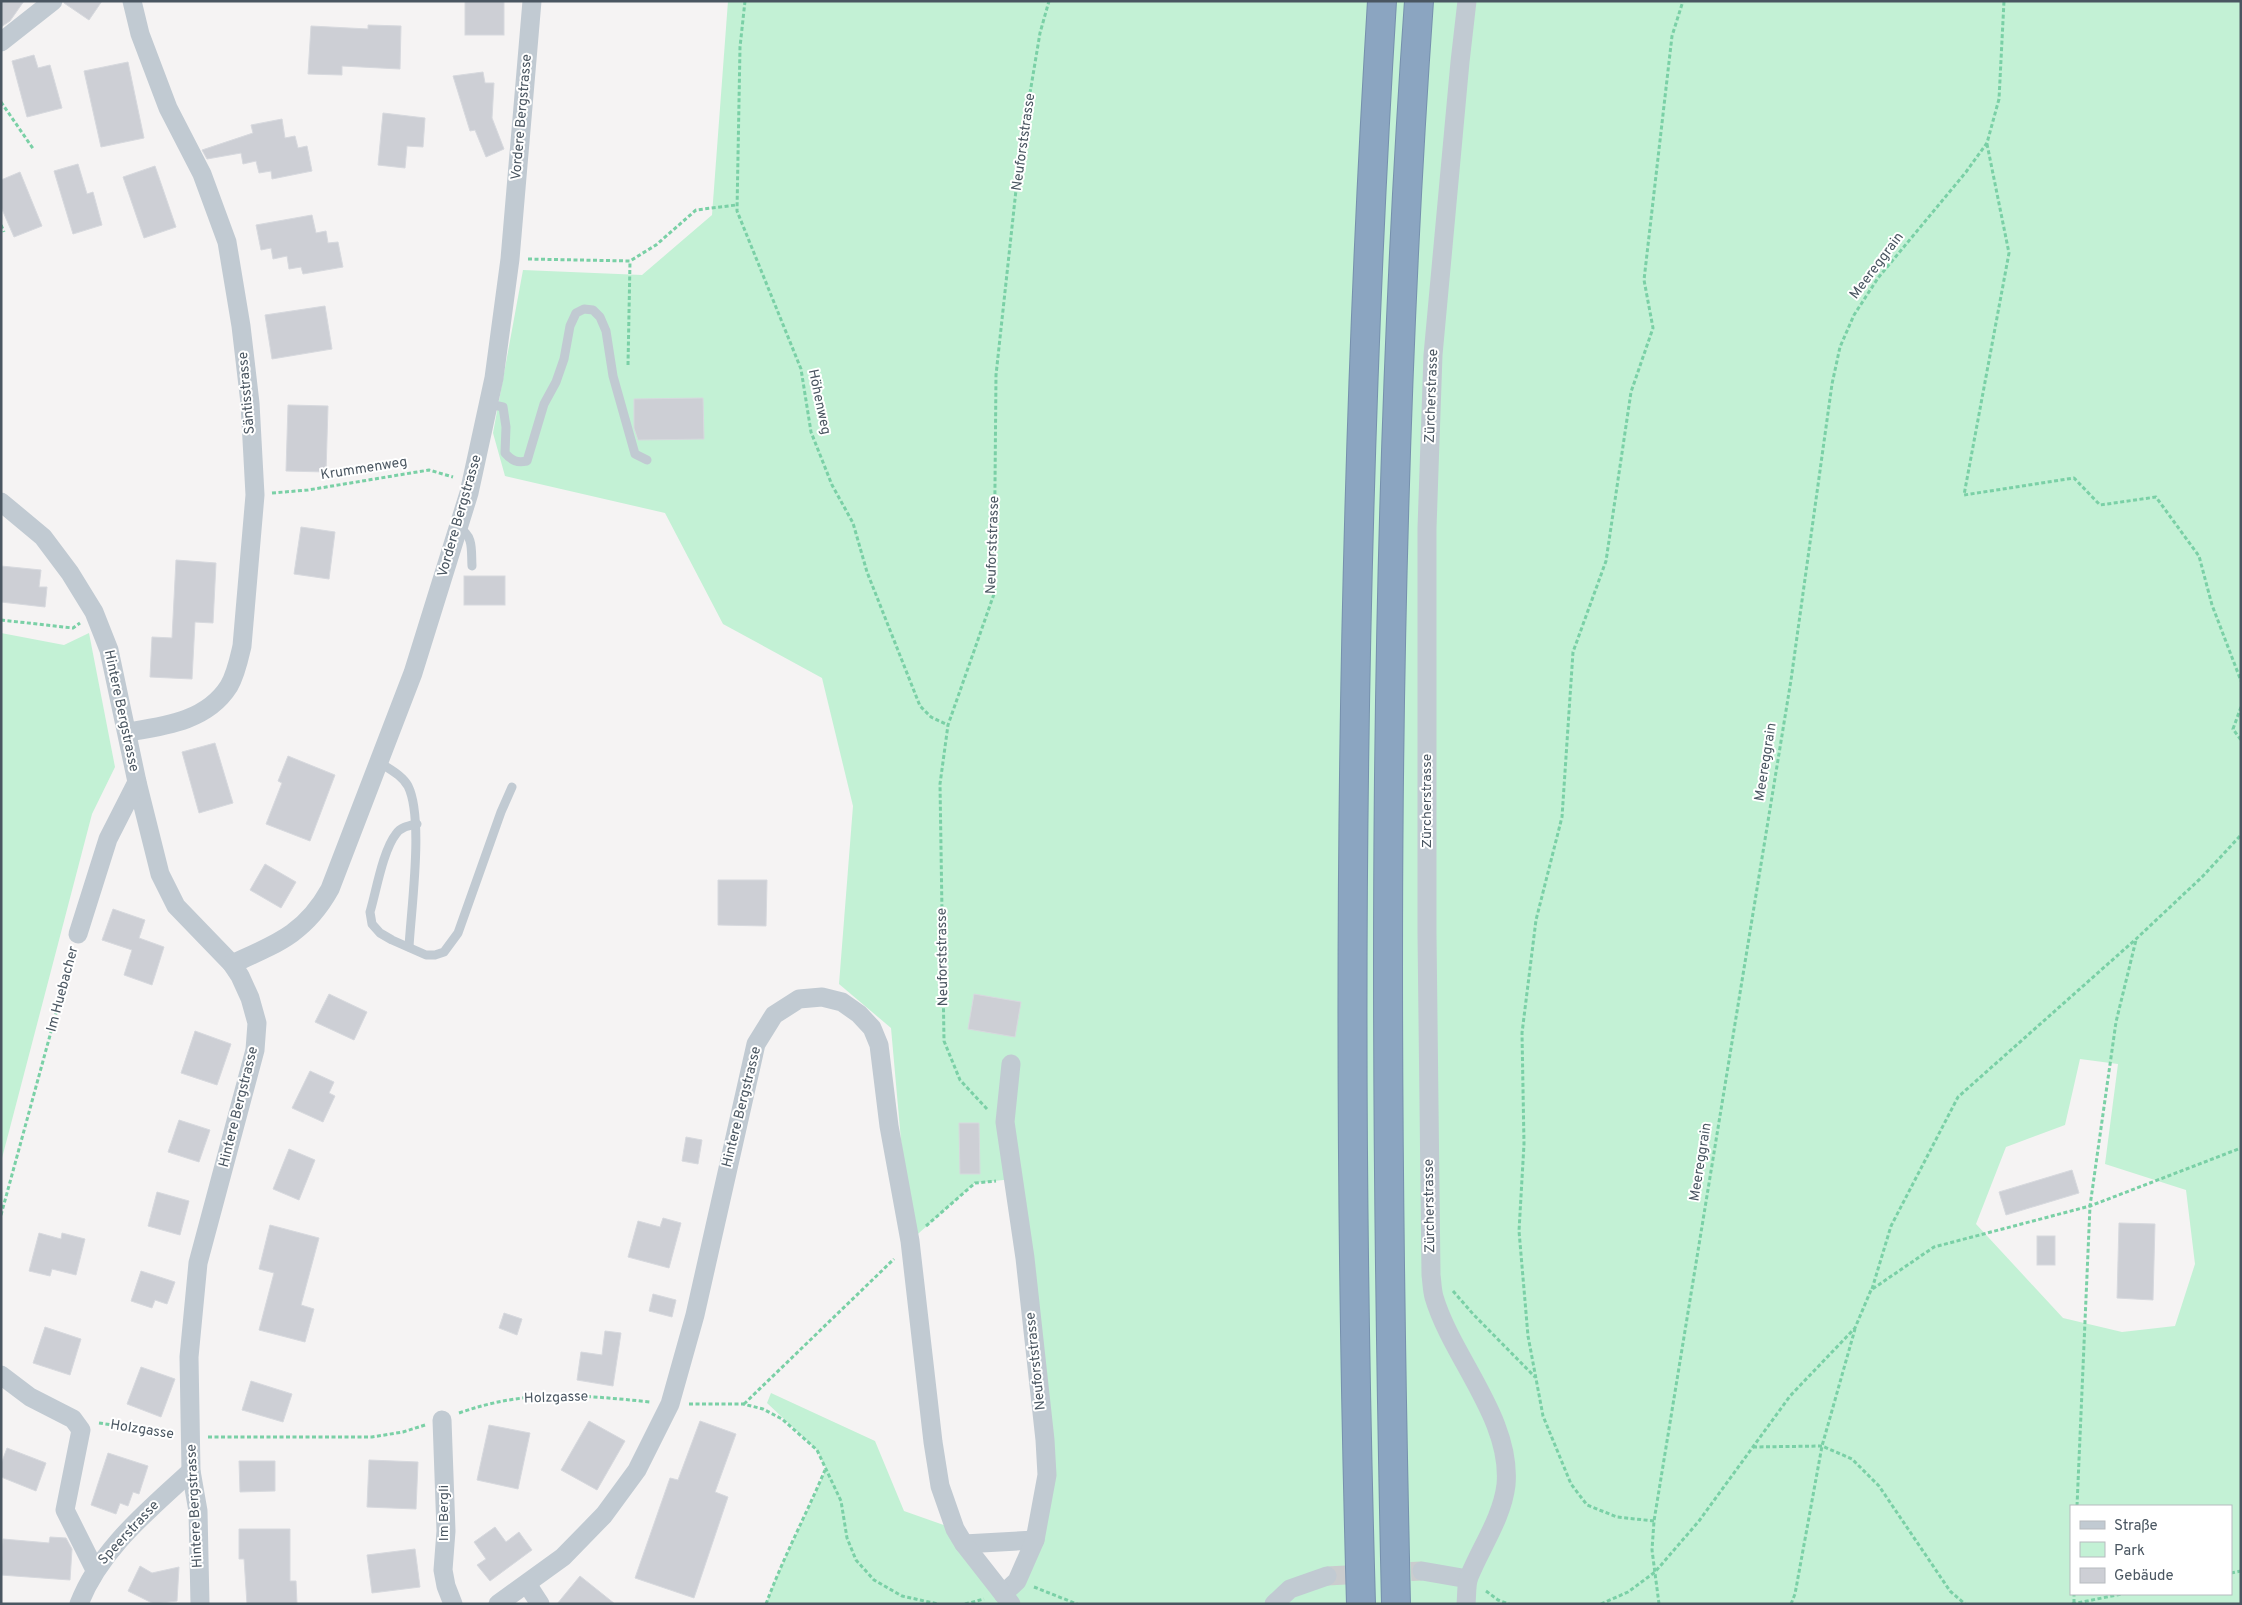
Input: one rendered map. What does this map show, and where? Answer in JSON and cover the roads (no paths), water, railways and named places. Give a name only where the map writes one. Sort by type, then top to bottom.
[{"type":"highway","points":[[1360,1604],[1353,1226],[1351,1016],[1352,789],[1362,376],[1382,1]]},
{"type":"highway","points":[[1396,1604],[1387,1015],[1388,768],[1391,599],[1399,368],[1419,1]]},
{"type":"street","points":[[1,42],[52,1]]},
{"type":"street","name":"Säntisstrasse","points":[[128,732],[160,728],[188,719],[213,705],[229,686],[236,670],[242,646],[255,495],[248,384],[241,326],[227,242],[202,174],[168,108],[140,34],[132,1]]},
{"type":"street","name":"Vordere Bergstrasse","points":[[232,964],[284,939],[303,926],[319,908],[330,888],[413,673],[459,528],[489,404],[510,259],[532,1]]},
{"type":"street","name":"Zürcherstrasse","points":[[1468,1],[1460,62],[1433,355],[1427,518],[1427,934],[1431,1275],[1434,1296],[1444,1322],[1495,1424],[1505,1460],[1506,1486],[1499,1513],[1468,1579]]},
{"type":"street","name":"Hintere Bergstrasse","points":[[1,502],[43,537],[70,573],[94,612],[109,650],[128,732],[137,782],[160,874],[176,906],[232,964],[250,998],[257,1023],[255,1050],[198,1263],[188,1357],[192,1436],[191,1471],[198,1511],[200,1604]]},
{"type":"street","name":"Im Huebacher","points":[[78,934],[108,839],[137,782]]},
{"type":"street","name":"Hintere Bergstrasse","points":[[498,1604],[563,1557],[604,1515],[636,1470],[670,1404],[695,1314],[756,1044],[774,1016],[799,999],[822,997],[842,1002],[859,1014],[872,1028],[879,1044],[888,1126],[910,1241],[934,1451],[940,1486],[955,1528],[964,1544],[1010,1593]]},
{"type":"street","name":"Neuforststrasse","points":[[1010,1593],[1035,1540],[1047,1475],[1045,1440],[1025,1258],[1005,1122],[1011,1064]]},
{"type":"street","points":[[1,1375],[30,1397],[73,1419],[81,1430],[65,1510],[95,1570]]},
{"type":"street","name":"Im Bergli","points":[[442,1420],[446,1531],[443,1570],[446,1586],[453,1604]]},
{"type":"street","name":"Speerstrasse","points":[[79,1604],[95,1570],[137,1521],[191,1471]]},
{"type":"street","points":[[964,1544],[1035,1540]]},
{"type":"street","points":[[1422,1571],[1468,1579],[1466,1604]]},
{"type":"street","points":[[1274,1604],[1290,1589],[1327,1576]]},
{"type":"street","points":[[527,1584],[540,1604]]},
{"type":"lane","points":[[489,404],[503,407],[506,427],[505,454],[518,463],[527,461],[544,404],[556,382],[564,360],[576,313],[584,309],[594,310],[600,317],[606,331],[614,376],[635,454],[647,460]]},
{"type":"lane","points":[[459,528],[468,533],[470,538],[472,566]]},
{"type":"lane","points":[[378,762],[395,772],[407,785],[414,803],[416,824],[409,947]]},
{"type":"lane","points":[[416,824],[404,827],[397,832],[389,844],[370,912],[372,924],[380,932],[426,955],[435,955],[444,952],[458,933],[512,786]]},
{"type":"tunnel","points":[[1327,1576],[1422,1571]]}]
